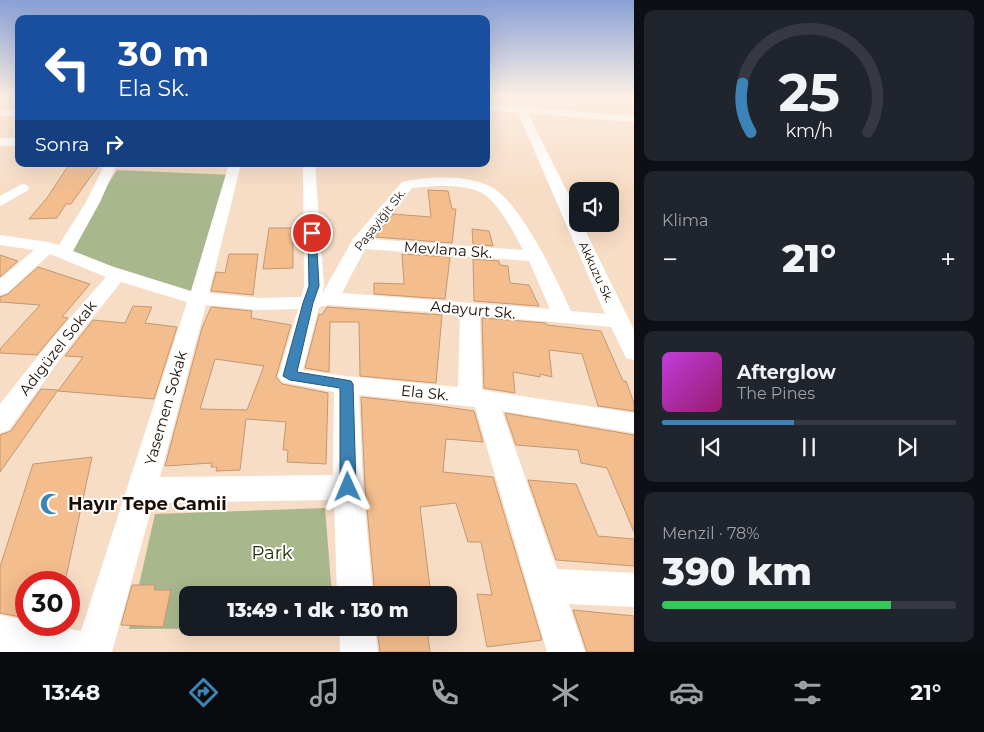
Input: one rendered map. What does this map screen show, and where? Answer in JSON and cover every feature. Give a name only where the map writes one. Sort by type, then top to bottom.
[{"type":"street","name":"Akkuzu Sk.","points":[[523,126],[634,353]]},
{"type":"street","points":[[0,142],[15,142]]},
{"type":"street","points":[[0,289],[56,250],[93,202],[110,167]]},
{"type":"street","name":"Yasemen Sokak","points":[[92,652],[198,298],[233,167]]},
{"type":"street","points":[[309,167],[314,286],[318,301]]},
{"type":"street","name":"Paşayiğit Sk.","points":[[318,301],[359,243],[407,185],[446,183],[479,187],[497,197],[531,246],[563,317]]},
{"type":"street","points":[[0,202],[22,188]]},
{"type":"street","name":"Adayurt Sk.","points":[[0,240],[56,250],[117,274],[179,294],[198,298],[260,304],[318,301],[618,321]]},
{"type":"street","name":"Mevlana Sk.","points":[[359,243],[536,256]]},
{"type":"street","name":"Adıgüzel Sokak","points":[[0,423],[58,346],[117,274]]},
{"type":"street","name":"Ela Sk.","points":[[318,301],[290,376],[478,399],[634,423]]},
{"type":"street","points":[[470,310],[478,399],[546,586],[566,652]]},
{"type":"street","points":[[346,384],[348,487],[354,586]]},
{"type":"street","points":[[141,490],[348,487]]},
{"type":"street","points":[[546,586],[634,590]]},
{"type":"street","points":[[0,634],[92,652]]},
{"type":"street","points":[[358,636],[359,652]]},
{"type":"green space","points":[[117,170],[231,175],[198,298],[64,252]]},
{"type":"green space","name":"Park","points":[[325,508],[331,586],[179,586],[179,629],[129,629],[155,514]]},
{"type":"building","points":[[67,167],[98,167],[71,204],[66,204],[57,218],[29,219],[47,198]]},
{"type":"building","points":[[428,190],[448,191],[452,209],[456,209],[452,243],[375,237],[393,214],[431,217]]},
{"type":"building","points":[[269,228],[293,228],[293,268],[263,269]]},
{"type":"building","points":[[472,229],[489,231],[493,246],[473,244]]},
{"type":"building","points":[[229,254],[258,254],[253,295],[211,291],[216,272],[225,273]]},
{"type":"building","points":[[402,254],[450,257],[445,299],[374,294],[374,283],[404,284]]},
{"type":"building","points":[[0,255],[18,261],[0,277]]},
{"type":"building","points":[[473,259],[499,261],[500,265],[508,266],[510,283],[529,285],[539,306],[474,301]]},
{"type":"building","points":[[38,267],[90,284],[62,317],[68,318],[37,355],[0,353],[0,349],[40,305],[0,302],[0,297],[8,294]]},
{"type":"building","points":[[133,306],[152,307],[145,323],[177,327],[154,399],[58,391],[83,357],[65,356],[93,320],[125,323]]},
{"type":"building","points":[[211,307],[252,311],[251,318],[291,325],[276,377],[282,384],[328,393],[326,464],[287,462],[288,450],[283,450],[286,422],[246,419],[240,470],[216,471],[217,467],[211,467],[212,463],[165,466],[202,328]],"holes":[[[215,359],[264,366],[247,410],[200,409]]]},
{"type":"building","points":[[327,307],[442,315],[436,383],[360,376],[359,322],[330,322],[329,372],[305,368],[319,314],[322,315]]},
{"type":"building","points":[[482,318],[546,323],[547,325],[601,331],[623,381],[626,381],[634,403],[634,411],[598,406],[582,354],[549,350],[552,377],[540,374],[540,377],[513,372],[515,393],[484,388]]},
{"type":"building","points":[[41,389],[58,390],[0,472],[0,435],[11,431]]},
{"type":"building","points":[[361,397],[474,411],[483,442],[446,439],[443,472],[493,477],[542,640],[487,647],[477,594],[492,595],[481,542],[468,542],[456,503],[420,507],[430,586],[374,586],[365,487]]},
{"type":"building","points":[[505,413],[634,435],[634,532],[607,468],[581,463],[578,450],[516,445]]},
{"type":"building","name":"Hayır Tepe Camii","points":[[92,457],[67,571],[15,571],[15,616],[0,613],[0,567],[33,464]]},
{"type":"building","points":[[528,480],[576,484],[598,536],[634,539],[634,566],[556,560]]},
{"type":"building","points":[[132,585],[155,585],[154,590],[171,590],[163,627],[121,625]]},
{"type":"building","points":[[573,610],[634,616],[634,652],[587,652]]},
{"type":"building","points":[[378,636],[428,636],[430,652],[380,652]]},
{"type":"place","name":"Hayır Tepe Camii","points":[[51,504]]},
{"type":"route","points":[[312,233],[314,286],[290,376],[346,384],[348,487]]}]
